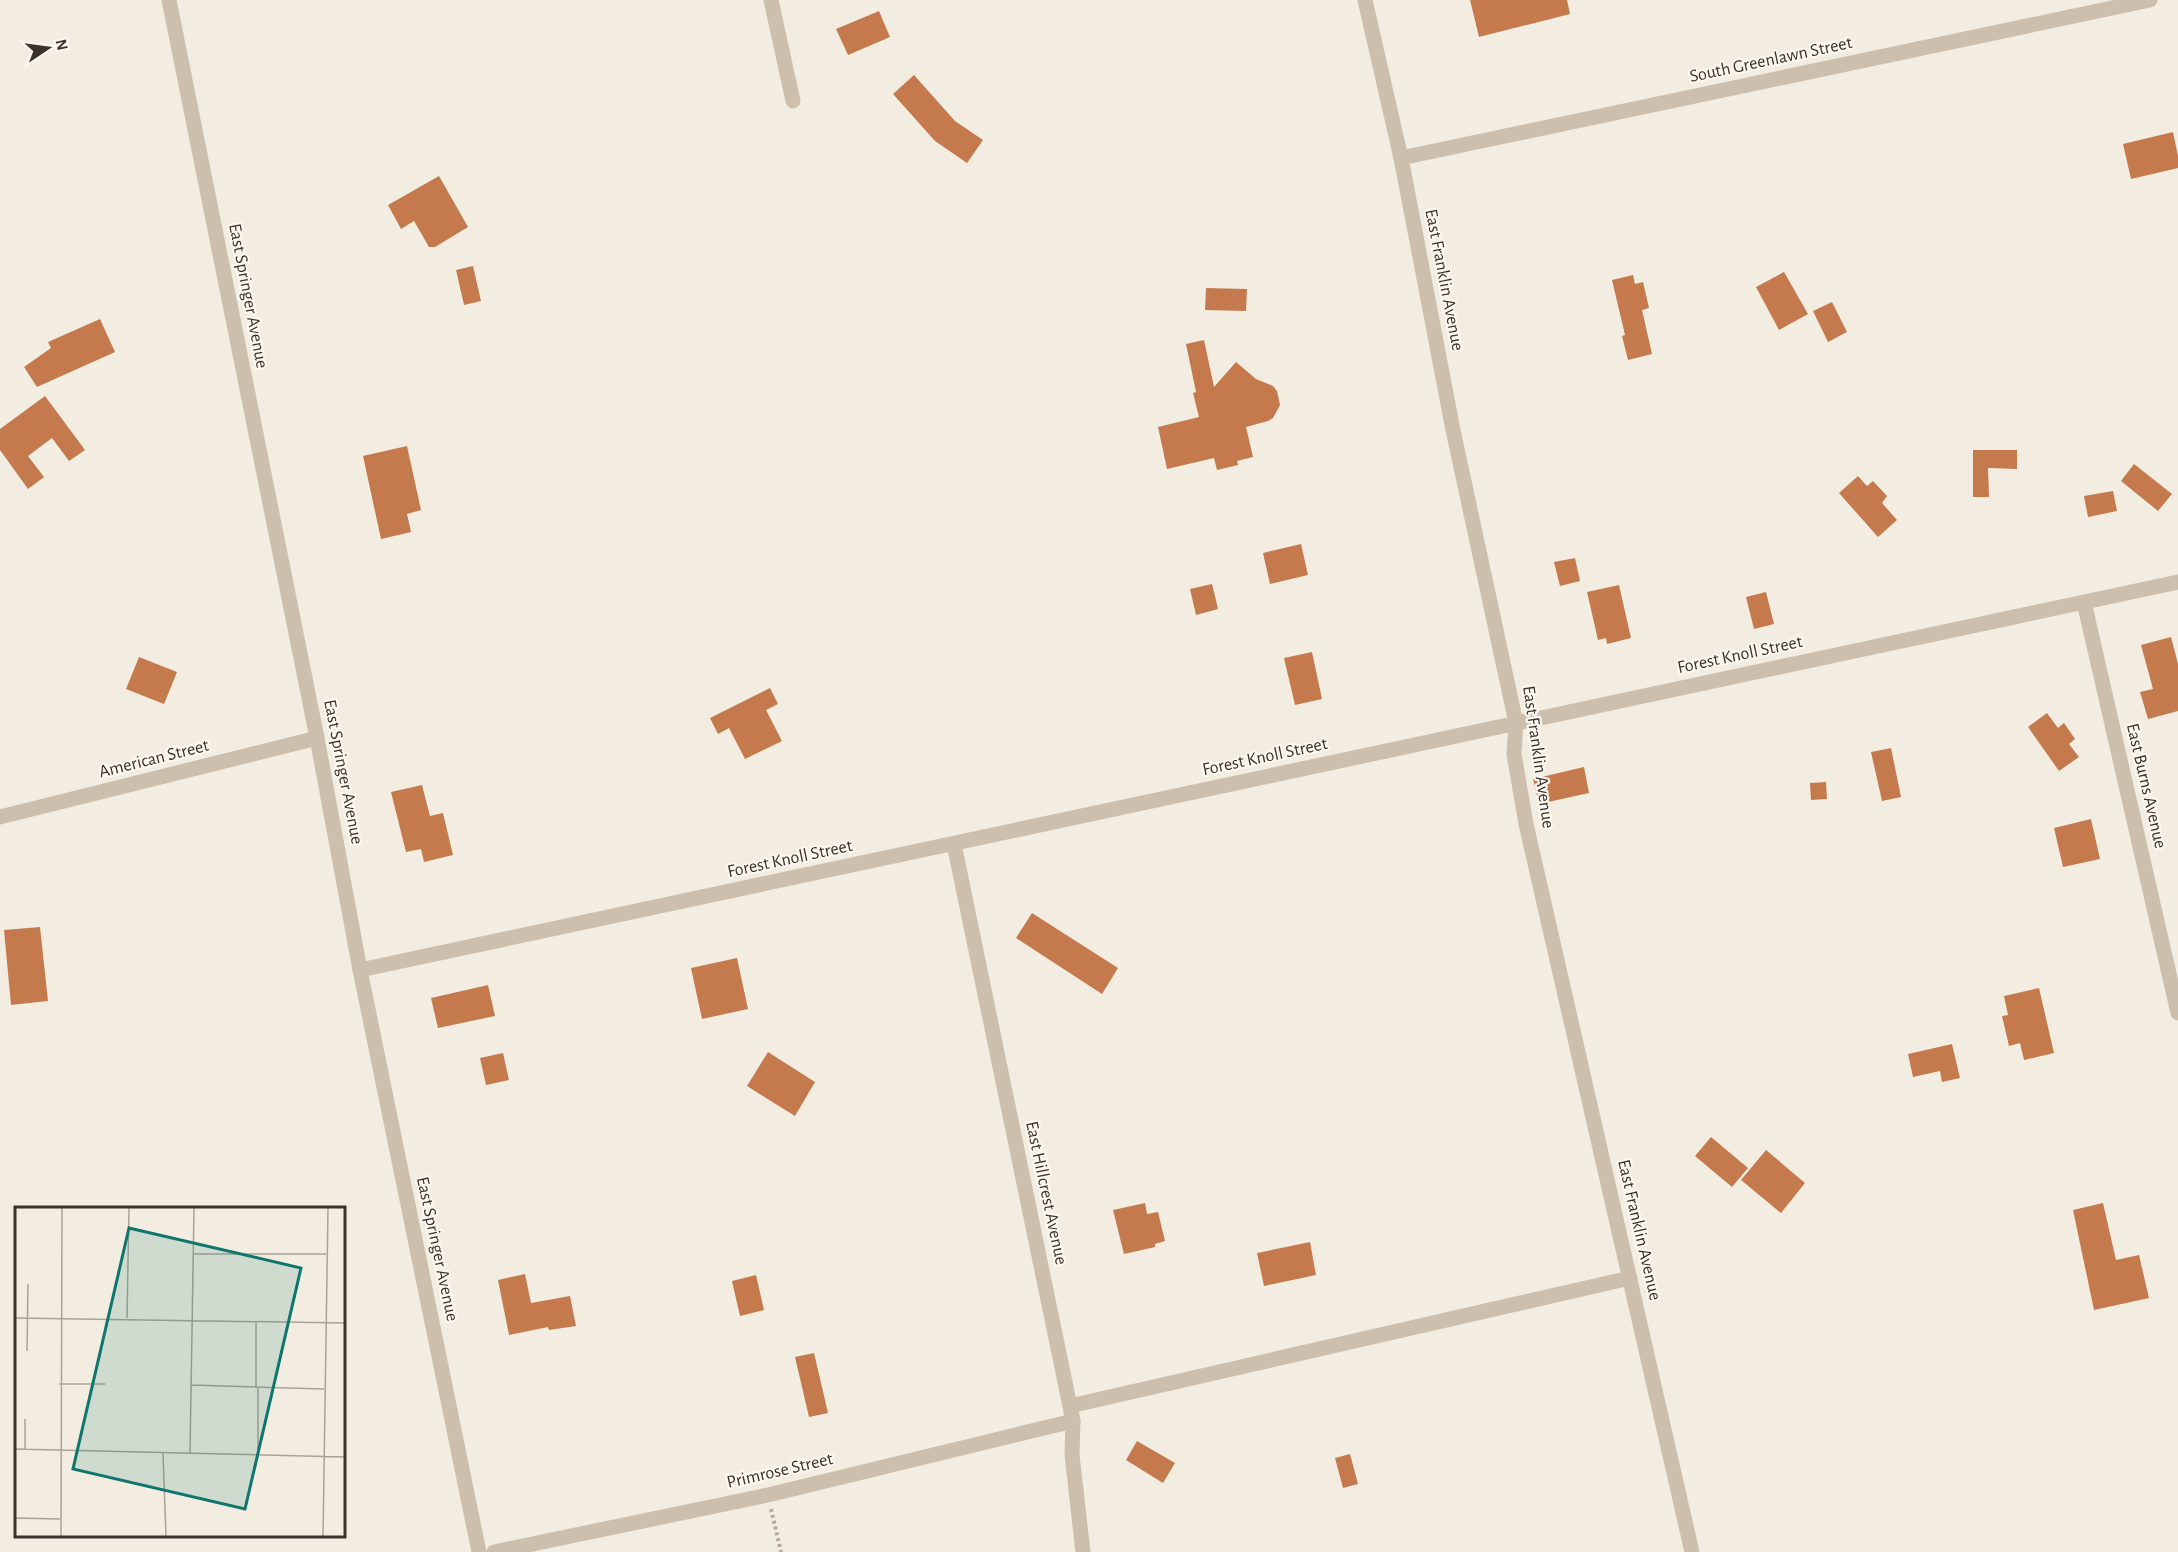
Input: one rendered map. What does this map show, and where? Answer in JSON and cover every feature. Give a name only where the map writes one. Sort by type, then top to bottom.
[{"type":"street","name":"East Springer Avenue","points":[[169,0],[317,738],[360,970],[479,1552]]},
{"type":"street","points":[[771,0],[793,101]]},
{"type":"street","name":"East Franklin Avenue","points":[[1365,0],[1401,158],[1453,430],[1516,723],[1514,754],[1527,824],[1692,1552]]},
{"type":"street","name":"South Greenlawn Street","points":[[1401,158],[2150,0]]},
{"type":"street","name":"Forest Knoll Street","points":[[360,970],[2178,582]]},
{"type":"street","name":"East Burns Avenue","points":[[2084,602],[2178,1013]]},
{"type":"street","name":"American Street","points":[[0,817],[317,738]]},
{"type":"street","name":"East Hillcrest Avenue","points":[[954,844],[1071,1414],[1072,1455],[1083,1552]]},
{"type":"street","name":"Primrose Street","points":[[494,1552],[768,1495],[1071,1414],[1630,1278]]},
{"type":"path","points":[[768,1495],[781,1552]]},
{"type":"building","points":[[1470,0],[1567,0],[1570,14],[1479,37]]},
{"type":"building","points":[[879,11],[890,37],[848,55],[836,29]]},
{"type":"building","points":[[914,75],[955,121],[983,140],[967,163],[935,141],[893,94]]},
{"type":"building","points":[[2173,132],[2178,168],[2131,179],[2123,144]]},
{"type":"building","points":[[439,176],[468,227],[435,247],[429,247],[414,221],[401,229],[388,205]]},
{"type":"building","points":[[473,266],[481,301],[464,305],[456,270]]},
{"type":"building","points":[[1784,272],[1808,314],[1779,330],[1756,287]]},
{"type":"building","points":[[1633,275],[1635,284],[1643,282],[1649,308],[1642,310],[1652,354],[1628,360],[1622,336],[1625,335],[1612,280]]},
{"type":"building","points":[[1206,288],[1247,289],[1246,311],[1205,310]]},
{"type":"building","points":[[1832,302],[1847,332],[1828,342],[1813,311]]},
{"type":"building","points":[[100,319],[115,352],[37,387],[24,367],[51,348],[48,342]]},
{"type":"building","points":[[1204,340],[1214,387],[1236,362],[1256,379],[1273,386],[1277,391],[1280,405],[1273,418],[1246,427],[1253,457],[1237,461],[1238,465],[1217,470],[1214,458],[1167,469],[1158,427],[1199,417],[1186,344]]},
{"type":"building","points":[[45,396],[85,450],[69,461],[52,438],[28,456],[44,477],[28,489],[0,450],[0,429]]},
{"type":"building","points":[[407,446],[421,510],[407,514],[411,532],[381,539],[363,456]]},
{"type":"building","points":[[1973,450],[2017,450],[2017,469],[1988,468],[1989,497],[1973,497]]},
{"type":"building","points":[[2134,464],[2172,494],[2158,511],[2121,481]]},
{"type":"building","points":[[1858,476],[1867,486],[1873,481],[1887,496],[1882,503],[1897,520],[1878,537],[1839,493]]},
{"type":"building","points":[[2113,491],[2117,511],[2088,517],[2084,496]]},
{"type":"building","points":[[1301,544],[1308,575],[1270,584],[1263,553]]},
{"type":"building","points":[[1575,558],[1580,581],[1560,586],[1554,562]]},
{"type":"building","points":[[1212,584],[1218,609],[1196,615],[1190,589]]},
{"type":"building","points":[[1619,585],[1631,638],[1607,644],[1606,638],[1598,640],[1587,592]]},
{"type":"building","points":[[1766,592],[1774,624],[1754,629],[1746,597]]},
{"type":"building","points":[[2171,637],[2178,664],[2178,711],[2148,719],[2140,692],[2153,689],[2141,645]]},
{"type":"building","points":[[1312,652],[1322,699],[1295,705],[1284,658]]},
{"type":"building","points":[[139,657],[177,672],[164,704],[126,689]]},
{"type":"building","points":[[770,688],[778,704],[766,710],[782,741],[745,759],[729,728],[718,734],[710,718]]},
{"type":"building","points":[[2047,713],[2058,728],[2064,723],[2075,739],[2069,744],[2079,757],[2059,771],[2028,727]]},
{"type":"building","points":[[1891,748],[1901,797],[1882,801],[1871,752]]},
{"type":"building","points":[[1584,767],[1589,793],[1539,804],[1533,779]]},
{"type":"building","points":[[1826,782],[1827,799],[1811,800],[1810,783]]},
{"type":"building","points":[[422,785],[430,816],[443,813],[453,855],[424,862],[421,849],[406,852],[391,792]]},
{"type":"building","points":[[2091,819],[2100,859],[2063,867],[2054,828]]},
{"type":"building","points":[[1032,913],[1118,968],[1102,994],[1016,938]]},
{"type":"building","points":[[40,927],[48,1001],[11,1005],[4,930]]},
{"type":"building","points":[[737,958],[748,1009],[702,1019],[691,968]]},
{"type":"building","points":[[488,985],[495,1016],[438,1028],[431,998]]},
{"type":"building","points":[[2039,988],[2054,1053],[2024,1060],[2020,1043],[2009,1046],[2002,1016],[2008,1015],[2004,996]]},
{"type":"building","points":[[1952,1044],[1960,1078],[1942,1082],[1940,1071],[1913,1077],[1908,1054]]},
{"type":"building","points":[[768,1052],[815,1082],[795,1116],[747,1086]]},
{"type":"building","points":[[503,1053],[509,1080],[486,1085],[480,1058]]},
{"type":"building","points":[[1711,1137],[1748,1168],[1732,1187],[1695,1156]]},
{"type":"building","points":[[1766,1150],[1805,1183],[1781,1213],[1741,1180]]},
{"type":"building","points":[[1145,1203],[1147,1214],[1158,1212],[1165,1241],[1155,1244],[1155,1247],[1124,1254],[1113,1210]]},
{"type":"building","points":[[2103,1203],[2116,1260],[2139,1255],[2149,1298],[2094,1310],[2073,1210]]},
{"type":"building","points":[[1310,1242],[1316,1275],[1264,1286],[1257,1253]]},
{"type":"building","points":[[525,1274],[531,1303],[570,1296],[576,1326],[549,1330],[548,1327],[509,1335],[498,1280]]},
{"type":"building","points":[[756,1275],[764,1310],[740,1316],[732,1281]]},
{"type":"building","points":[[814,1353],[828,1413],[809,1417],[795,1357]]},
{"type":"building","points":[[1137,1441],[1175,1463],[1163,1483],[1126,1460]]},
{"type":"building","points":[[1350,1454],[1358,1484],[1343,1488],[1335,1458]]}]
